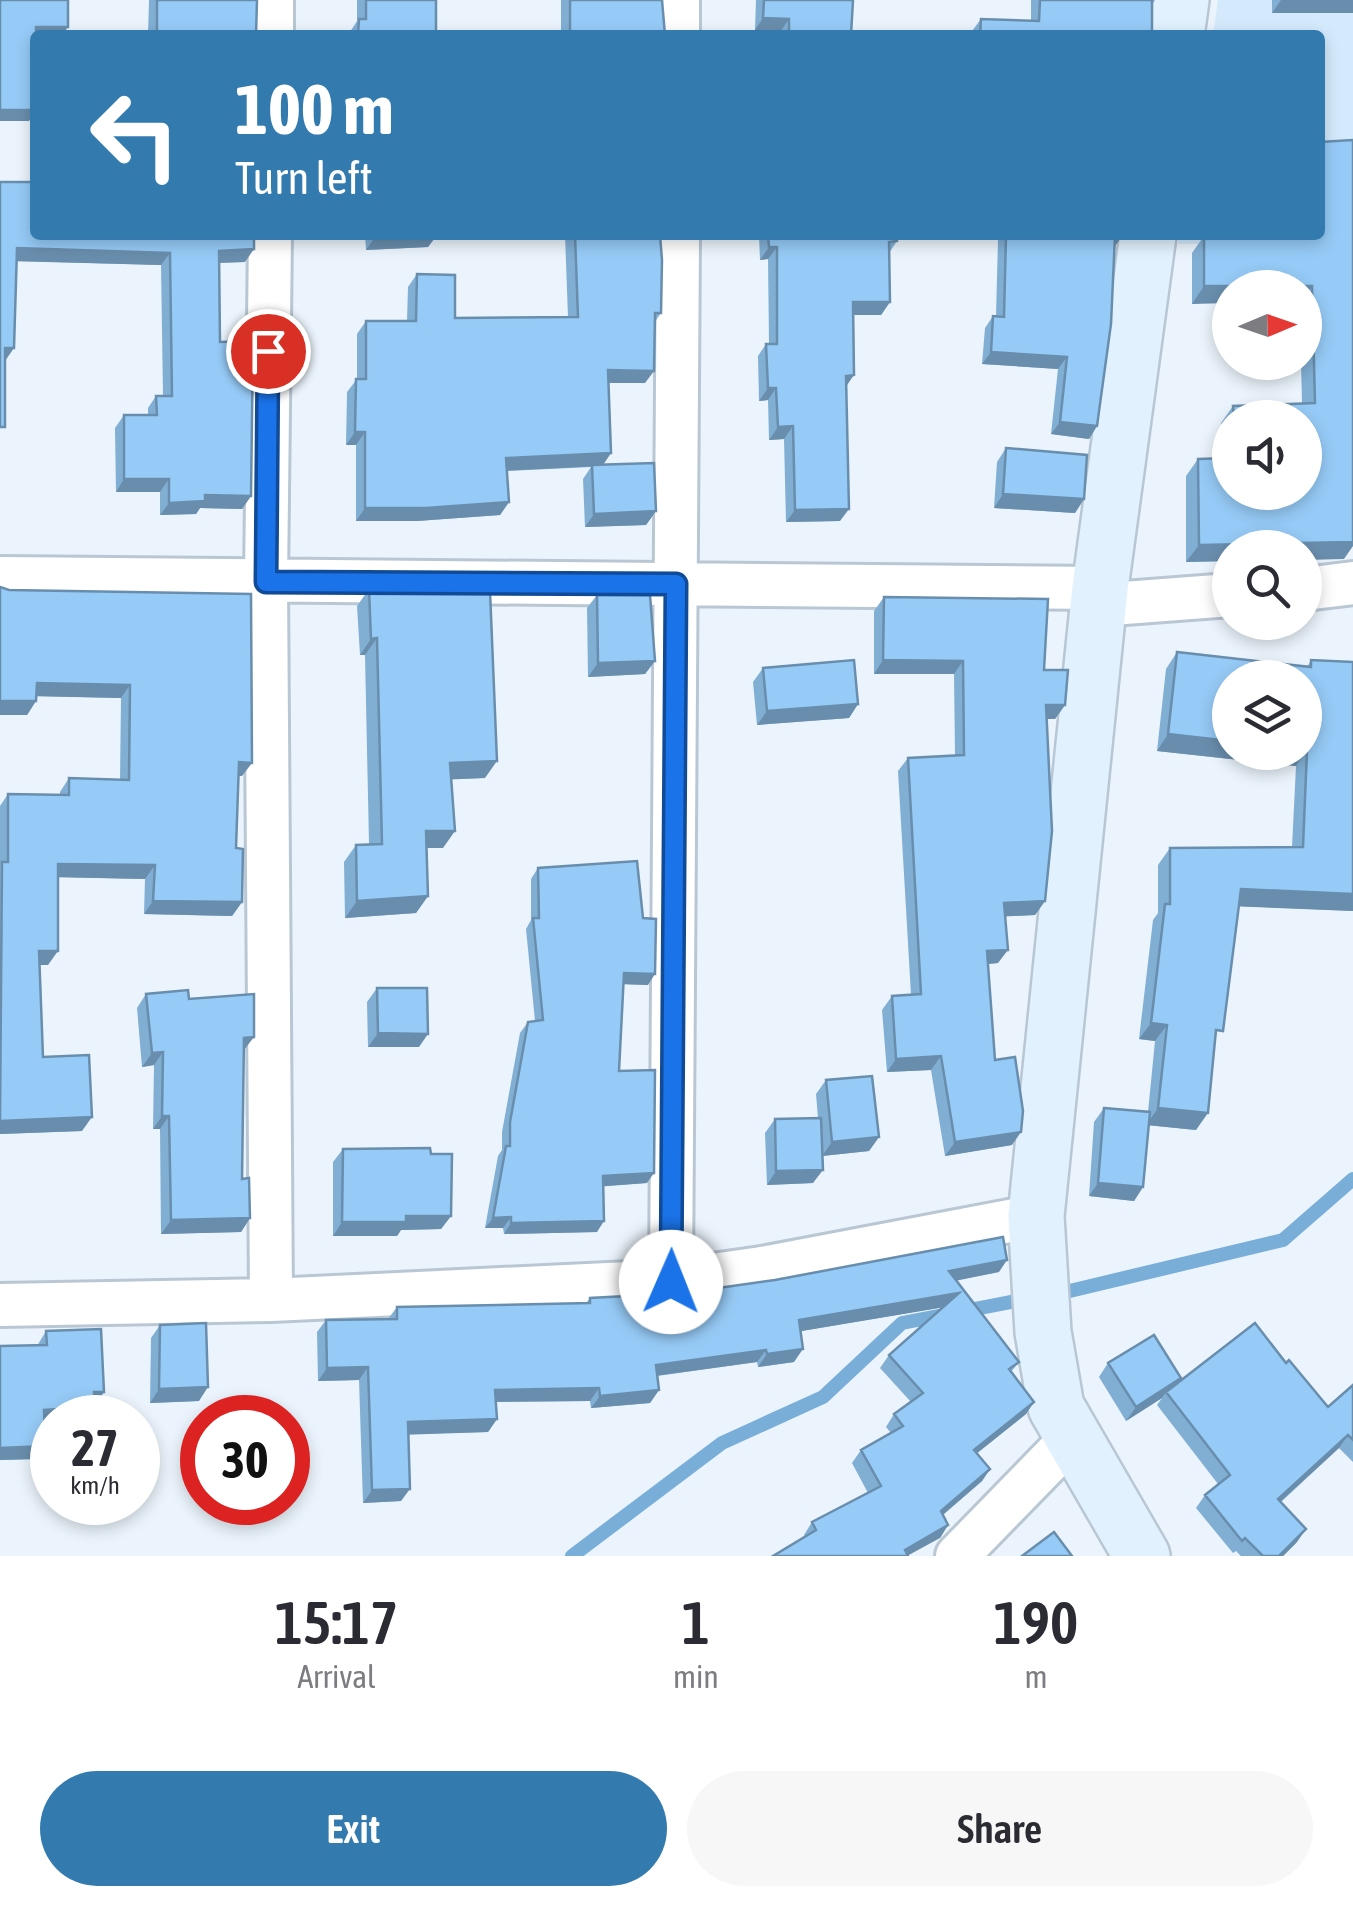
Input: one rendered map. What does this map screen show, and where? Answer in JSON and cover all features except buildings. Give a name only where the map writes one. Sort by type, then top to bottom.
[{"type":"main road","points":[[1177,30],[1180,0]]},
{"type":"main road","points":[[1142,1556],[1056,1406],[1043,1332],[1036,1234],[1099,597],[1147,240]]},
{"type":"street","points":[[272,0],[272,30]]},
{"type":"street","points":[[678,0],[678,30]]},
{"type":"street","points":[[270,240],[266,582],[271,1300]]},
{"type":"street","points":[[671,1282],[678,240]]},
{"type":"street","points":[[0,578],[676,584],[1099,597],[1212,595]]},
{"type":"street","points":[[1322,587],[1353,583]]},
{"type":"street","points":[[0,1305],[271,1300],[671,1282],[1036,1234]]},
{"type":"street","points":[[958,1556],[1072,1438]]},
{"type":"shaded area","points":[[1218,0],[1353,0],[1353,244],[1178,244],[1178,240],[1325,240],[1325,30],[1214,30]]},
{"type":"waterway","points":[[1053,1295],[1283,1240],[1353,1179]]},
{"type":"waterway","points":[[572,1556],[722,1443],[823,1397],[902,1323],[1032,1298]]},
{"type":"route","points":[[268,351],[266,582],[676,584],[671,1282]]}]
